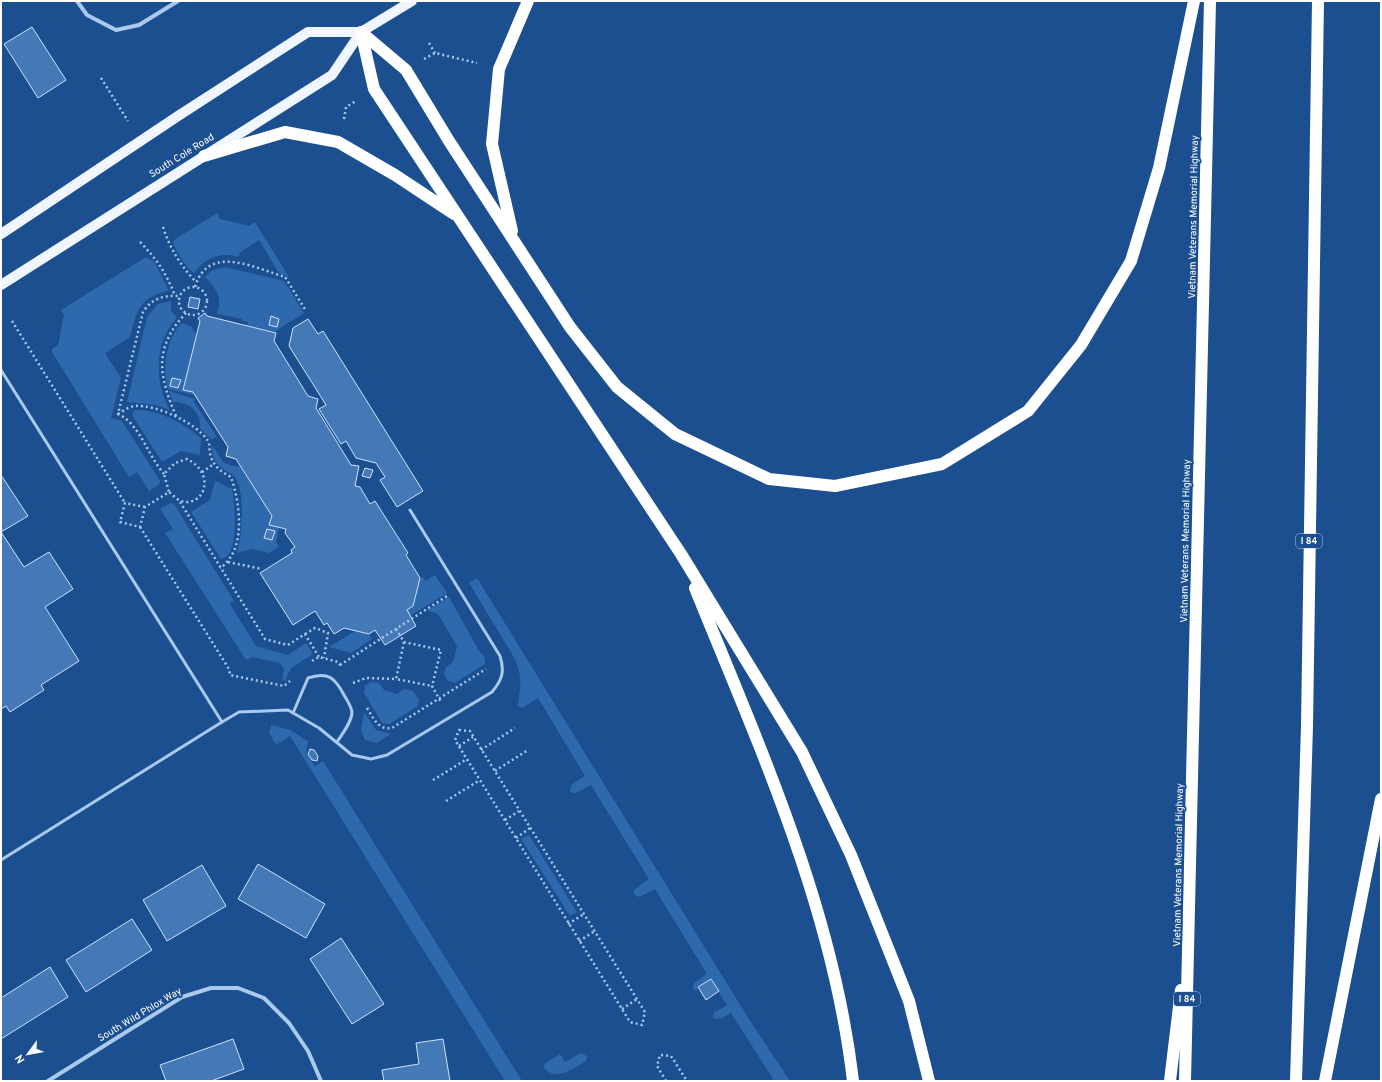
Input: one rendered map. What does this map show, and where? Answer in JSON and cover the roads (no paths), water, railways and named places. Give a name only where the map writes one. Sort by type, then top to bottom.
[{"type":"highway","points":[[513,238],[492,144],[499,69],[528,1]]},
{"type":"highway","points":[[361,32],[406,70],[448,141],[570,327],[617,386],[675,434],[769,479],[835,486],[942,464],[1028,411],[1080,345],[1131,262],[1159,168],[1194,1]]},
{"type":"highway","name":"Vietnam Veterans Memorial Highway","points":[[1185,1081],[1190,918],[1210,1]]},
{"type":"highway","name":"I 84","points":[[1296,1081],[1307,726],[1318,1]]},
{"type":"highway","points":[[361,32],[374,89],[681,554],[802,752],[851,855],[909,1001],[929,1081]]},
{"type":"highway","points":[[204,156],[285,132],[338,142],[395,174],[458,217]]},
{"type":"highway","points":[[681,554],[764,758],[817,905],[847,1032],[853,1081]]},
{"type":"highway","points":[[1326,1081],[1381,799]]},
{"type":"highway","points":[[1170,1081],[1190,918]]},
{"type":"main road","name":"South Cole Road","points":[[1,285],[332,75],[361,32],[412,1]]},
{"type":"main road","points":[[1,234],[172,120],[308,32],[361,32]]},
{"type":"street","points":[[78,1],[87,16],[116,30],[139,25],[178,1]]},
{"type":"street","name":"South Wild Phlox Way","points":[[48,1081],[182,997],[211,988],[238,988],[264,998],[289,1023],[308,1051],[321,1081]]},
{"type":"lane","points":[[1,370],[222,722]]},
{"type":"lane","points":[[1,860],[239,712],[288,710],[319,728],[352,755],[361,758],[379,758],[387,755],[492,692],[501,681],[503,666],[493,644],[410,510]]},
{"type":"lane","points":[[293,713],[308,678],[317,675],[326,676],[336,681],[350,705],[352,713],[349,723],[337,742]]}]
